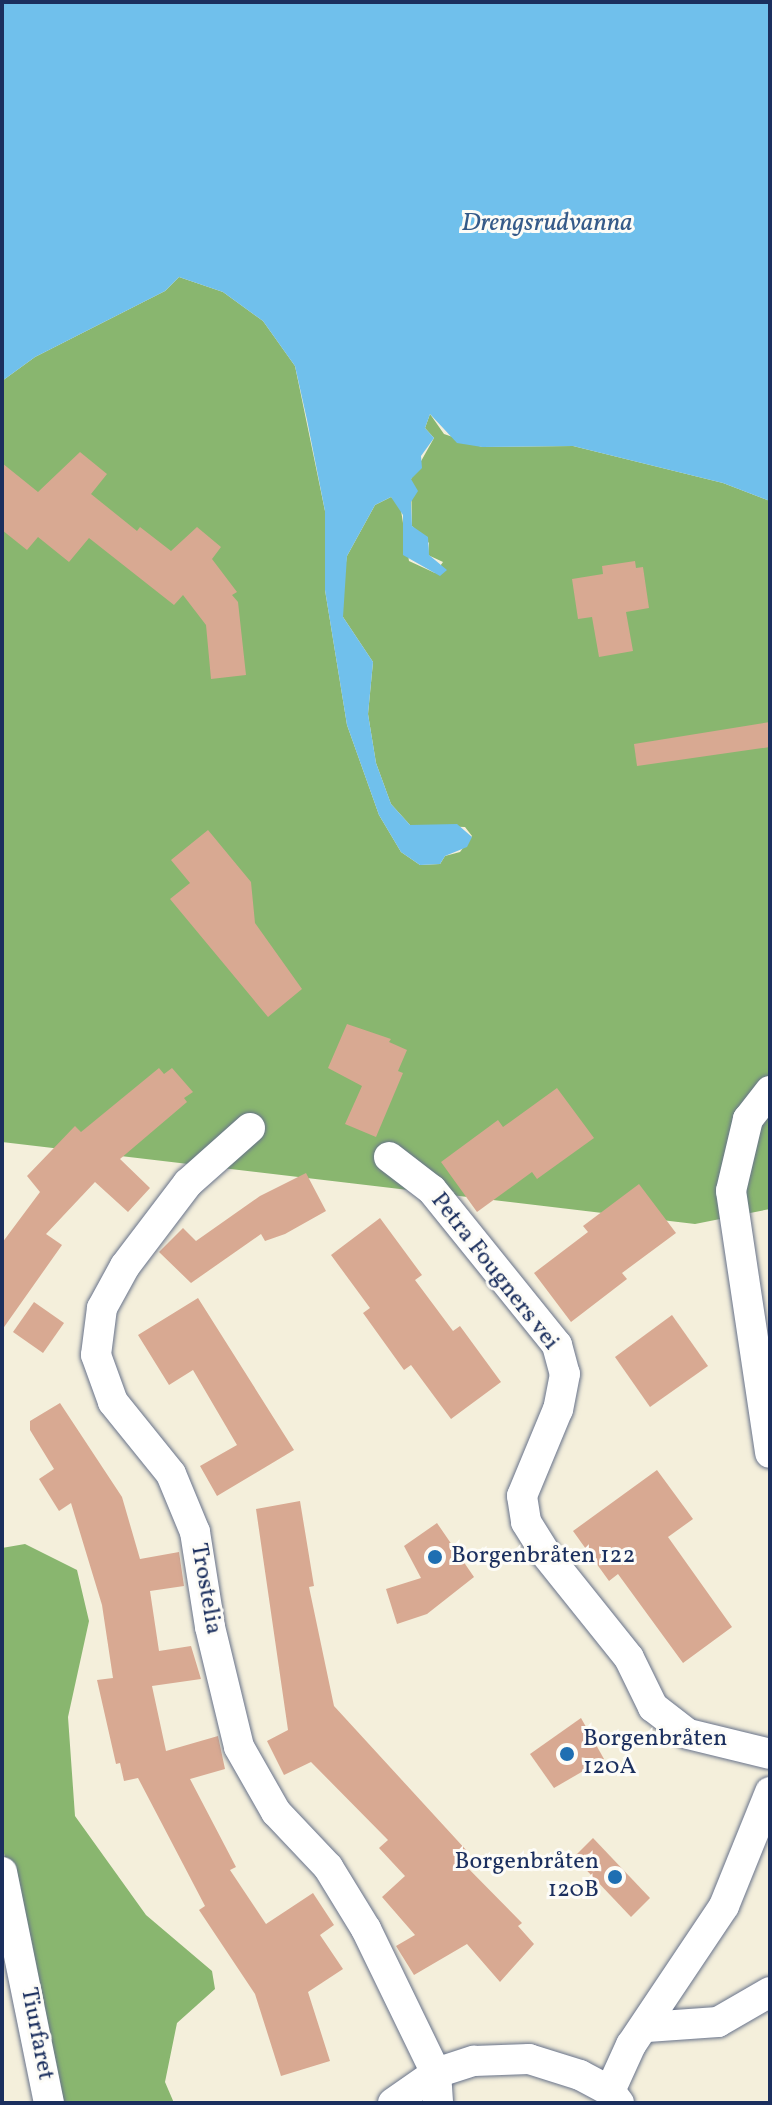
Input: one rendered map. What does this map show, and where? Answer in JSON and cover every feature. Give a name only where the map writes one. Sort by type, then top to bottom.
[{"type":"street","points":[[770,1091],[748,1119],[731,1191],[770,1453]]},
{"type":"street","name":"Trostelia","points":[[250,1128],[188,1183],[125,1266],[102,1308],[96,1355],[113,1402],[171,1474],[195,1532],[210,1627],[239,1747],[276,1812],[328,1867],[366,1929],[436,2073]]},
{"type":"street","name":"Petra Fougners vei","points":[[389,1157],[432,1190],[557,1345],[565,1374],[558,1409],[522,1496],[526,1522],[629,1658],[653,1707],[688,1734],[770,1754]]},
{"type":"street","points":[[393,2103],[436,2073],[474,2061],[529,2059],[580,2075],[614,2097],[631,2045],[647,2027],[724,1906],[770,1792]]},
{"type":"street","name":"Tiurfaret","points":[[2,1872],[49,2103]]},
{"type":"street","points":[[647,2027],[718,2022],[770,1992]]},
{"type":"street","points":[[436,2073],[438,2103]]},
{"type":"green space","points":[[179,277],[223,292],[263,321],[295,366],[325,511],[325,590],[347,725],[379,815],[401,852],[420,865],[440,864],[445,856],[460,852],[472,836],[465,827],[410,825],[391,804],[376,763],[368,714],[373,662],[343,617],[342,588],[347,556],[375,505],[391,497],[400,504],[409,561],[435,573],[443,562],[428,555],[429,543],[412,526],[411,479],[434,438],[425,428],[430,414],[444,434],[482,447],[573,446],[723,483],[770,501],[770,1209],[695,1224],[2,1142],[2,381],[35,357],[165,291]]},
{"type":"green space","points":[[25,1544],[77,1570],[89,1621],[68,1717],[75,1816],[146,1915],[212,1971],[215,1989],[177,2023],[165,2082],[174,2103],[58,2103],[2,1844],[2,1548]]},
{"type":"water","name":"Drengsrudvanna","points":[[2,2],[770,2],[770,501],[723,483],[573,446],[482,447],[457,443],[430,414],[425,428],[434,438],[421,456],[422,468],[411,479],[418,491],[411,502],[412,526],[428,537],[429,555],[447,570],[440,576],[403,555],[403,515],[391,497],[375,505],[347,556],[343,617],[373,662],[368,714],[376,763],[391,804],[410,825],[457,824],[472,837],[467,847],[445,856],[440,864],[420,865],[401,852],[379,815],[347,725],[325,590],[325,511],[307,420],[295,366],[263,321],[223,292],[179,277],[165,291],[35,357],[2,381]]},
{"type":"building","points":[[80,452],[107,474],[91,494],[137,531],[140,527],[171,551],[197,527],[221,547],[212,559],[237,592],[232,595],[238,602],[246,675],[211,679],[206,625],[183,595],[174,605],[89,538],[69,562],[38,537],[27,550],[2,530],[2,463],[38,492]]},
{"type":"building","points":[[635,561],[636,568],[643,567],[649,608],[626,612],[633,651],[599,657],[592,617],[578,619],[572,579],[603,574],[602,566]]},
{"type":"building","points":[[770,722],[770,747],[637,766],[634,744]]},
{"type":"building","points":[[208,830],[251,882],[255,923],[302,989],[268,1017],[170,899],[190,883],[171,860]]},
{"type":"building","points":[[347,1024],[391,1039],[389,1042],[407,1050],[398,1071],[403,1073],[376,1137],[345,1124],[362,1086],[328,1068]]},
{"type":"building","points":[[159,1068],[164,1074],[172,1068],[193,1092],[184,1098],[187,1102],[120,1159],[150,1188],[128,1212],[95,1182],[46,1234],[62,1245],[2,1330],[2,1243],[40,1192],[27,1176],[75,1126],[81,1132]]},
{"type":"building","points":[[557,1088],[594,1138],[537,1179],[532,1172],[477,1212],[441,1162],[498,1120],[503,1127]]},
{"type":"building","points":[[306,1173],[326,1211],[285,1234],[265,1241],[261,1234],[191,1283],[159,1252],[183,1228],[196,1241],[260,1196]]},
{"type":"building","points":[[639,1184],[676,1233],[622,1273],[627,1279],[571,1322],[534,1273],[588,1232],[583,1226]]},
{"type":"building","points":[[380,1218],[422,1275],[415,1280],[453,1331],[460,1326],[501,1382],[451,1419],[411,1365],[404,1370],[363,1313],[370,1308],[331,1255]]},
{"type":"building","points":[[198,1298],[294,1450],[217,1496],[200,1466],[237,1445],[193,1370],[169,1385],[138,1335]]},
{"type":"building","points":[[34,1302],[64,1323],[43,1353],[13,1332]]},
{"type":"building","points":[[672,1315],[708,1366],[650,1407],[615,1357]]},
{"type":"building","points":[[60,1403],[122,1497],[140,1559],[179,1552],[184,1586],[150,1591],[159,1651],[191,1646],[201,1679],[152,1686],[166,1751],[218,1736],[225,1769],[190,1779],[236,1867],[230,1870],[266,1924],[313,1893],[334,1925],[320,1935],[343,1969],[308,1992],[330,2061],[281,2076],[255,1994],[199,1910],[205,1906],[138,1778],[124,1781],[120,1763],[116,1764],[97,1680],[113,1678],[102,1605],[71,1503],[59,1511],[39,1479],[54,1469],[30,1430],[30,1421]]},
{"type":"building","points":[[657,1470],[693,1519],[668,1537],[732,1627],[683,1663],[618,1574],[609,1581],[573,1531]]},
{"type":"building","points":[[300,1501],[314,1586],[309,1587],[334,1706],[467,1851],[458,1858],[522,1923],[518,1926],[534,1944],[500,1982],[467,1944],[414,1975],[396,1946],[415,1935],[382,1897],[405,1876],[379,1848],[388,1840],[311,1762],[284,1775],[267,1741],[288,1730],[256,1509]]},
{"type":"building","points":[[437,1523],[474,1577],[427,1614],[397,1624],[386,1589],[421,1578],[404,1546]]},
{"type":"building","name":"Borgenbråten 120A","points":[[581,1718],[604,1759],[554,1788],[530,1754]]},
{"type":"building","name":"Borgenbråten 120B","points":[[593,1838],[650,1898],[631,1917],[574,1857]]},
{"type":"place","name":"Borgenbråten 122","points":[[435,1557]]},
{"type":"place","name":"Borgenbråten 120A","points":[[567,1754]]},
{"type":"place","name":"Borgenbråten 120B","points":[[615,1877]]}]
